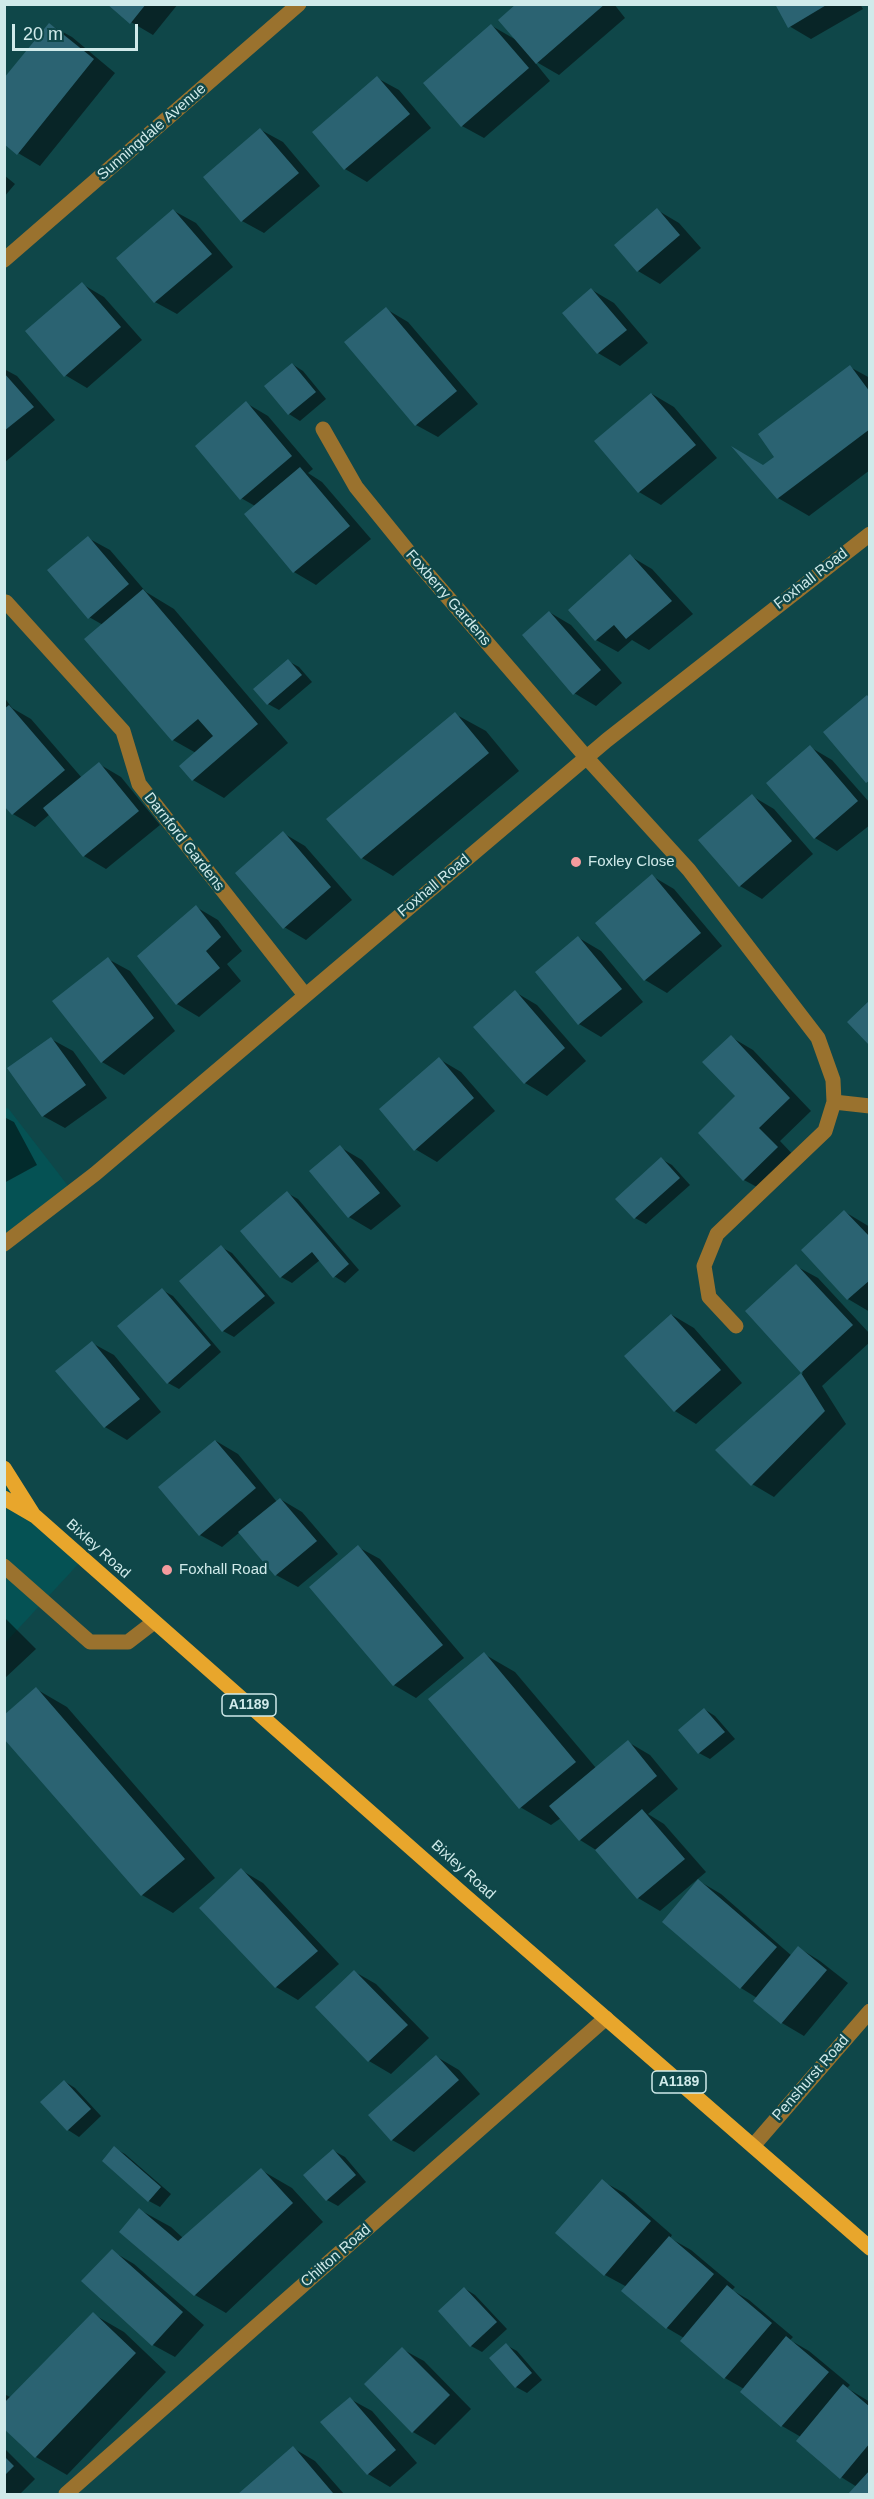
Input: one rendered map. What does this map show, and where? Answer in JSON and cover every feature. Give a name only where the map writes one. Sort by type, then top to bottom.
[{"type":"main road","name":"Bixley Road","points":[[4,1468],[35,1516]]},
{"type":"main road","name":"Bixley Road","points":[[4,1498],[35,1516],[870,2248]]},
{"type":"street","name":"Sunningdale Avenue","points":[[4,260],[296,6]]},
{"type":"street","name":"Foxberry Gardens","points":[[322,429],[356,488],[586,757]]},
{"type":"street","name":"Foxhall Road","points":[[4,1244],[94,1174],[586,757],[870,534]]},
{"type":"street","name":"Darnford Gardens","points":[[6,602],[123,731],[139,784],[305,995]]},
{"type":"street","points":[[586,757],[690,870],[818,1038],[833,1080],[834,1102],[825,1131],[717,1234],[704,1266],[709,1297],[736,1326]]},
{"type":"street","points":[[834,1102],[870,1106]]},
{"type":"street","points":[[4,1566],[90,1641],[128,1642],[154,1622]]},
{"type":"street","name":"Penshurst Road","points":[[753,2146],[870,2011]]},
{"type":"street","name":"Chilton Road","points":[[66,2494],[606,2018]]},
{"type":"shaded area","points":[[8,1108],[72,1191],[5,1245],[4,1109]]},
{"type":"shaded area","points":[[4,1474],[83,1559],[5,1643],[4,1643]]},
{"type":"building","points":[[107,4],[146,4],[130,24]]},
{"type":"building","points":[[516,4],[605,4],[536,64],[498,20]]},
{"type":"building","points":[[775,4],[828,4],[788,28]]},
{"type":"building","points":[[49,23],[94,59],[17,155],[4,144],[4,78]]},
{"type":"building","points":[[491,24],[529,68],[461,127],[423,83]]},
{"type":"building","points":[[377,76],[410,114],[344,170],[312,132]]},
{"type":"building","points":[[260,128],[299,173],[241,222],[203,177]]},
{"type":"building","points":[[657,208],[680,235],[637,272],[614,245]]},
{"type":"building","points":[[173,209],[212,254],[154,303],[116,258]]},
{"type":"building","points":[[82,282],[121,327],[64,377],[25,331]]},
{"type":"building","points":[[591,288],[627,330],[597,354],[562,313]]},
{"type":"building","points":[[386,307],[457,391],[415,426],[344,342]]},
{"type":"building","points":[[292,363],[316,392],[288,415],[264,386]]},
{"type":"building","points":[[850,365],[870,392],[870,429],[777,499],[731,446],[763,465],[774,457],[758,434]]},
{"type":"building","points":[[4,373],[34,407],[4,431]]},
{"type":"building","points":[[651,393],[696,445],[638,493],[594,441]]},
{"type":"building","points":[[246,401],[292,456],[240,500],[195,446]]},
{"type":"building","points":[[300,467],[350,526],[293,573],[244,514]]},
{"type":"building","points":[[88,536],[129,584],[88,619],[47,570]]},
{"type":"building","points":[[630,554],[672,601],[626,639],[614,625],[595,641],[568,610]]},
{"type":"building","points":[[143,589],[258,724],[192,781],[179,766],[213,736],[198,719],[172,741],[84,639]]},
{"type":"building","points":[[549,611],[601,670],[573,695],[522,635]]},
{"type":"building","points":[[288,659],[302,675],[267,705],[253,689]]},
{"type":"building","points":[[867,695],[870,699],[870,780],[866,783],[823,732]]},
{"type":"building","points":[[9,705],[65,770],[12,815],[4,806],[4,709]]},
{"type":"building","points":[[455,712],[489,753],[361,859],[326,819]]},
{"type":"building","points":[[810,745],[858,801],[814,839],[766,783]]},
{"type":"building","points":[[99,762],[139,811],[83,857],[43,808]]},
{"type":"building","points":[[752,794],[792,841],[739,887],[698,840]]},
{"type":"building","points":[[283,831],[331,887],[283,929],[235,873]]},
{"type":"building","points":[[652,874],[701,933],[644,981],[595,923]]},
{"type":"building","points":[[196,905],[221,937],[206,951],[220,968],[176,1005],[137,956]]},
{"type":"building","points":[[578,936],[622,989],[578,1025],[535,972]]},
{"type":"building","points":[[108,957],[154,1018],[101,1063],[52,1001]]},
{"type":"building","points":[[515,990],[565,1048],[524,1084],[473,1027]]},
{"type":"building","points":[[870,1000],[870,1046],[847,1022]]},
{"type":"building","points":[[731,1035],[790,1098],[759,1128],[778,1147],[743,1181],[698,1133],[735,1096],[702,1062]]},
{"type":"building","points":[[51,1037],[86,1085],[42,1117],[7,1068]]},
{"type":"building","points":[[439,1057],[474,1098],[414,1151],[379,1109]]},
{"type":"building","points":[[340,1145],[380,1193],[348,1218],[309,1171]]},
{"type":"building","points":[[661,1157],[680,1178],[634,1219],[615,1199]]},
{"type":"building","points":[[287,1191],[349,1264],[333,1278],[312,1252],[280,1278],[240,1231]]},
{"type":"building","points":[[844,1210],[870,1237],[870,1280],[847,1300],[801,1250]]},
{"type":"building","points":[[221,1245],[265,1296],[222,1332],[179,1281]]},
{"type":"building","points":[[796,1264],[853,1325],[801,1373],[745,1311]]},
{"type":"building","points":[[162,1288],[211,1345],[167,1384],[117,1326]]},
{"type":"building","points":[[671,1314],[721,1370],[674,1412],[624,1356]]},
{"type":"building","points":[[92,1341],[140,1399],[104,1428],[55,1371]]},
{"type":"building","points":[[801,1373],[825,1411],[751,1486],[715,1450]]},
{"type":"building","points":[[215,1440],[256,1488],[199,1536],[158,1487]]},
{"type":"building","points":[[280,1498],[317,1541],[275,1576],[238,1532]]},
{"type":"building","points":[[358,1545],[443,1645],[393,1686],[309,1587]]},
{"type":"building","points":[[484,1652],[576,1762],[519,1809],[428,1699]]},
{"type":"building","points":[[36,1687],[185,1859],[141,1896],[4,1739],[4,1715]]},
{"type":"building","points":[[704,1708],[725,1732],[698,1754],[678,1730]]},
{"type":"building","points":[[628,1740],[657,1776],[579,1841],[549,1806]]},
{"type":"building","points":[[642,1809],[685,1859],[637,1899],[595,1850]]},
{"type":"building","points":[[241,1868],[318,1951],[275,1988],[199,1908]]},
{"type":"building","points":[[698,1879],[777,1947],[740,1989],[662,1922]]},
{"type":"building","points":[[798,1946],[827,1970],[781,2024],[753,2001]]},
{"type":"building","points":[[354,1970],[408,2025],[368,2062],[315,2007]]},
{"type":"building","points":[[436,2055],[459,2080],[391,2141],[368,2115]]},
{"type":"building","points":[[64,2080],[91,2109],[67,2131],[40,2102]]},
{"type":"building","points":[[114,2146],[161,2187],[148,2202],[102,2161]]},
{"type":"building","points":[[333,2149],[356,2175],[326,2201],[303,2175]]},
{"type":"building","points":[[261,2168],[293,2203],[194,2296],[119,2232],[139,2208],[178,2241]]},
{"type":"building","points":[[602,2179],[651,2221],[604,2276],[555,2233]]},
{"type":"building","points":[[669,2236],[714,2274],[666,2329],[621,2291]]},
{"type":"building","points":[[112,2249],[183,2312],[152,2346],[81,2281]]},
{"type":"building","points":[[727,2285],[772,2323],[724,2379],[680,2341]]},
{"type":"building","points":[[464,2287],[497,2322],[470,2347],[438,2311]]},
{"type":"building","points":[[93,2312],[136,2353],[35,2458],[4,2429],[4,2403]]},
{"type":"building","points":[[786,2336],[829,2372],[781,2427],[740,2392]]},
{"type":"building","points":[[506,2343],[532,2373],[515,2388],[489,2358]]},
{"type":"building","points":[[402,2347],[450,2395],[412,2433],[364,2384]]},
{"type":"building","points":[[843,2384],[870,2407],[870,2443],[840,2479],[796,2441]]},
{"type":"building","points":[[350,2397],[396,2450],[367,2475],[320,2422]]},
{"type":"building","points":[[293,2446],[333,2493],[238,2494]]},
{"type":"building","points":[[4,2456],[14,2466],[4,2476]]},
{"type":"building","points":[[870,2470],[870,2494],[848,2494]]},
{"type":"place","name":"Foxley Close","points":[[576,862]]},
{"type":"place","name":"Foxhall Road","points":[[167,1570]]}]
